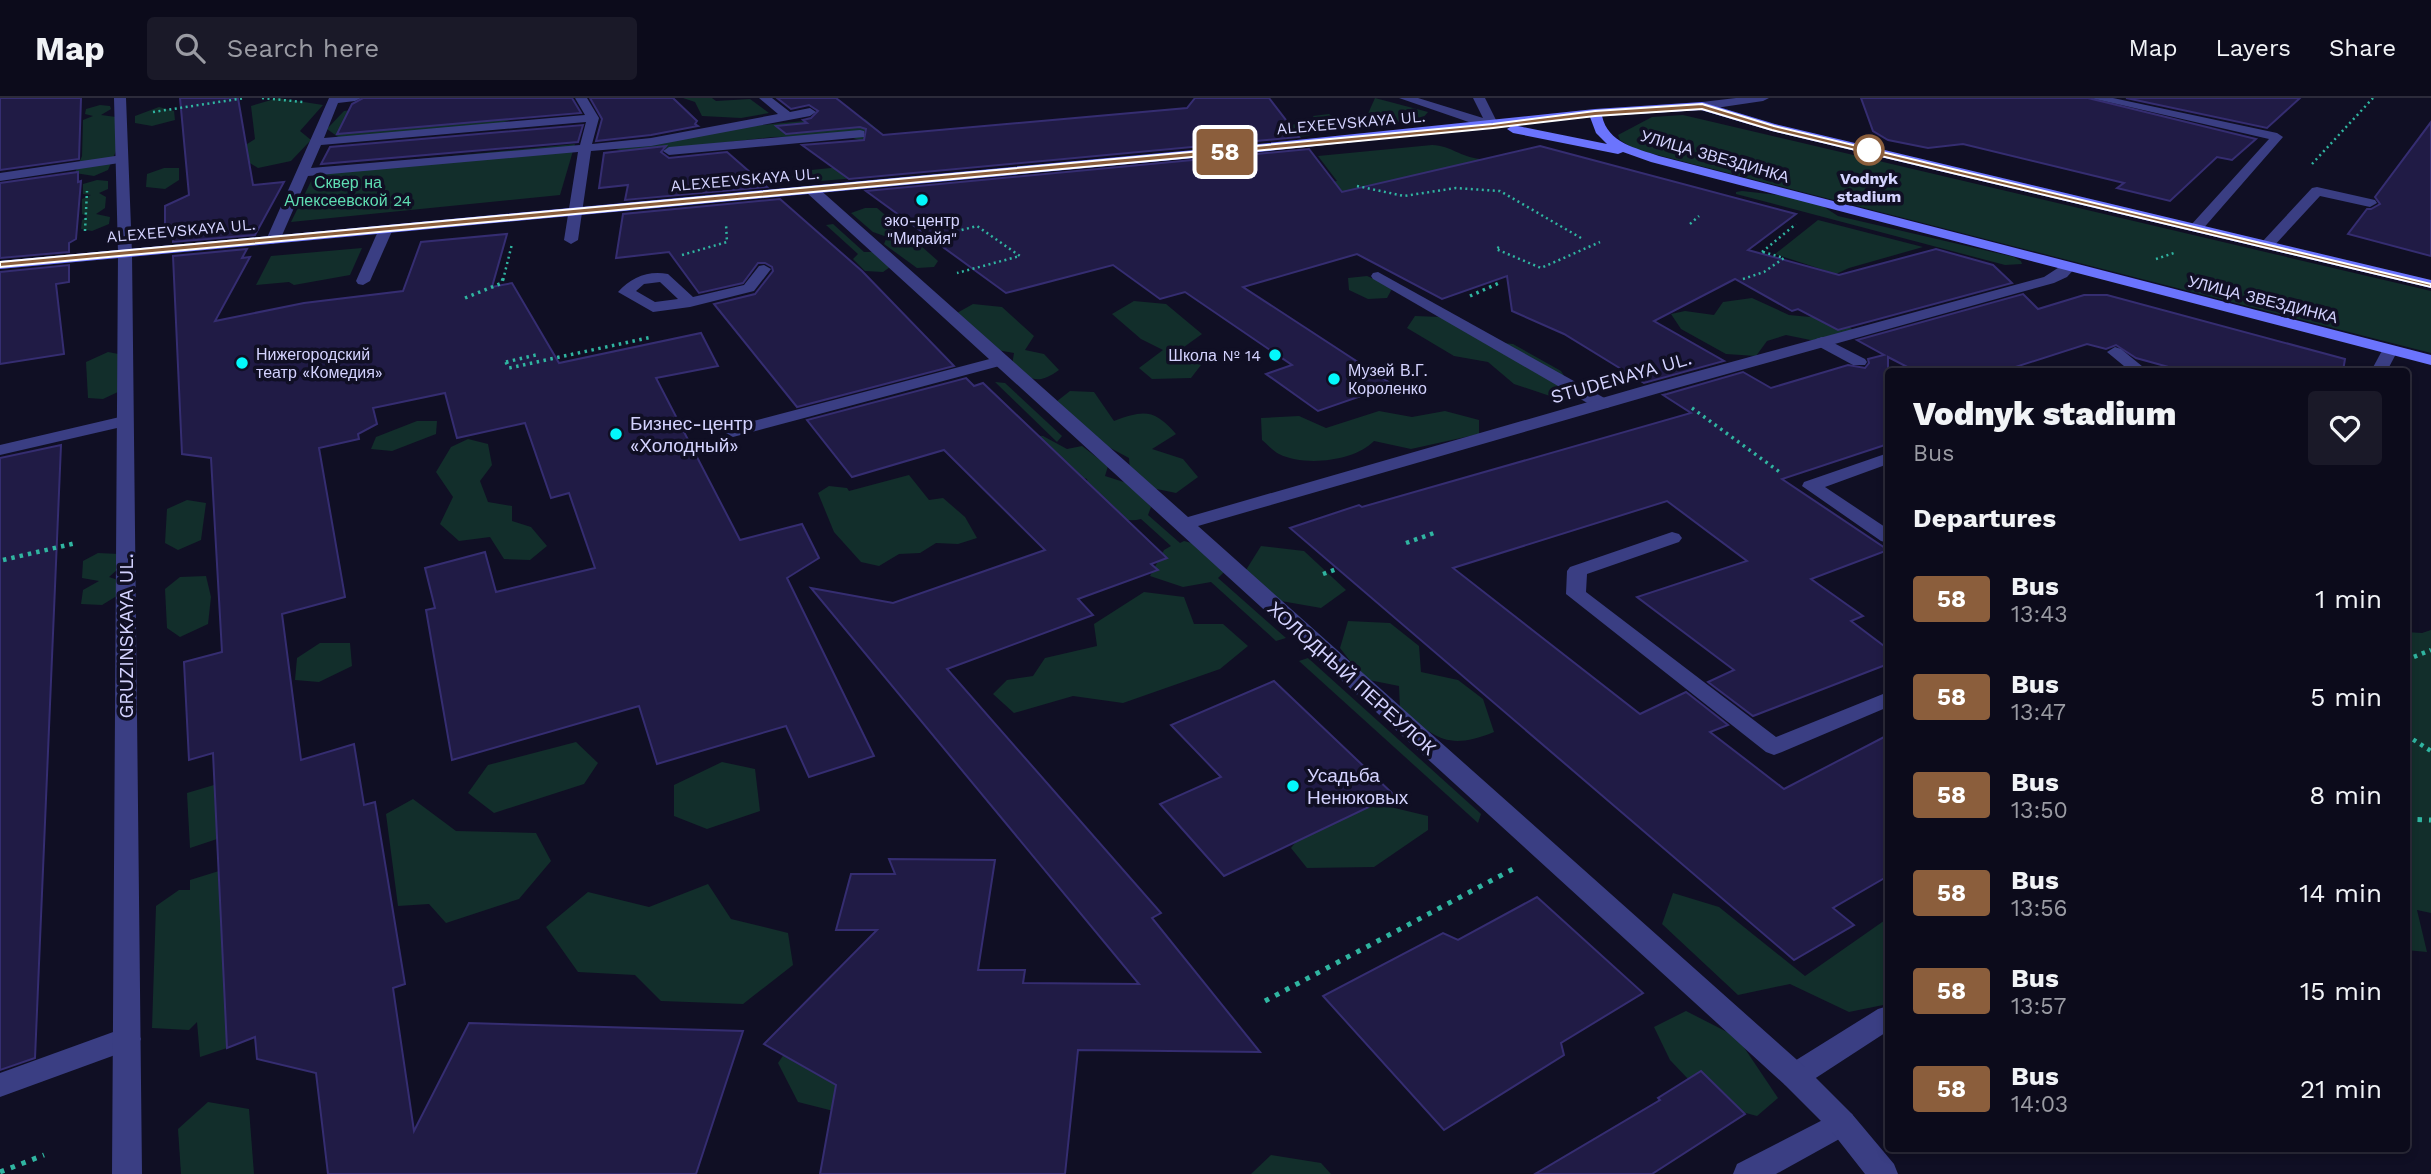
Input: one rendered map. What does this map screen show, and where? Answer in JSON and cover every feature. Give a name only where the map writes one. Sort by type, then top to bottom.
[{"type":"street","name":"GRUZINSKAYA UL.","points":[[120,98],[125,253],[127,1174]]},
{"type":"street","points":[[273,240],[332,100],[355,98]]},
{"type":"street","points":[[570,240],[584,153],[593,118],[581,98]]},
{"type":"street","points":[[765,98],[787,116]]},
{"type":"street","points":[[1405,98],[1461,113],[1493,126],[1570,139],[1655,159]]},
{"type":"street","points":[[1479,98],[1493,126]]},
{"type":"street","points":[[1493,126],[1595,113],[1597,107],[1611,98]]},
{"type":"street","points":[[1676,98],[1702,106],[1763,98]]},
{"type":"street","points":[[2097,98],[2277,137],[2196,228]]},
{"type":"street","name":"УЛИЦА ЗВЕЗДИНКА","points":[[2431,284],[1772,127],[1702,106],[1595,113],[1597,127],[1603,136],[1614,144],[1655,159],[2431,360]]},
{"type":"street","points":[[584,153],[810,112]]},
{"type":"street","points":[[316,142],[593,118]]},
{"type":"street","name":"ALEXEEVSKAYA UL.","points":[[0,265],[1493,126]]},
{"type":"street","points":[[303,173],[860,134]]},
{"type":"street","points":[[0,177],[122,159]]},
{"type":"street","name":"ХОЛОДНЫЙ ПЕРЕУЛОК","points":[[812,190],[1795,1076],[1842,1123],[1883,1174]]},
{"type":"street","points":[[2267,245],[2317,191],[2370,203]]},
{"type":"street","points":[[363,281],[386,229]]},
{"type":"street","name":"STUDENAYA UL.","points":[[1182,525],[1660,387],[2049,279],[2062,274],[2069,267]]},
{"type":"street","points":[[690,302],[749,288],[764,269]]},
{"type":"street","points":[[1378,276],[1602,404]]},
{"type":"street","points":[[1822,342],[1858,362]]},
{"type":"street","points":[[2381,368],[2390,350]]},
{"type":"street","points":[[2115,352],[2136,368]]},
{"type":"street","points":[[733,432],[1001,360]]},
{"type":"street","points":[[0,450],[124,421]]},
{"type":"street","points":[[1811,486],[1885,459]]},
{"type":"street","points":[[1811,486],[1885,535]]},
{"type":"street","points":[[1672,538],[1577,571],[1576,594],[1773,747],[1885,700]]},
{"type":"street","points":[[1795,1076],[1885,1019]]},
{"type":"street","points":[[0,1084],[127,1039]]},
{"type":"street","points":[[1748,1174],[1842,1123]]},
{"type":"path","points":[[153,112],[244,98]]},
{"type":"path","points":[[262,98],[310,103],[332,100]]},
{"type":"path","points":[[2307,170],[2374,98]]},
{"type":"path","points":[[1357,186],[1404,196],[1456,188],[1500,191],[1581,238]]},
{"type":"path","points":[[1690,223],[1699,216]]},
{"type":"path","points":[[679,256],[727,242],[726,220]]},
{"type":"path","points":[[919,241],[977,226],[1020,256],[957,273]]},
{"type":"path","points":[[1743,279],[1764,272],[1784,258],[1762,252],[1778,238]]},
{"type":"path","points":[[465,298],[502,284],[513,243]]},
{"type":"path","points":[[1499,247],[1496,249],[1541,268],[1600,243]]},
{"type":"path","points":[[2145,263],[2179,251]]},
{"type":"path","points":[[534,353],[536,355],[506,362],[509,368],[653,337]]},
{"type":"path","points":[[1660,387],[1782,474],[1811,486]]},
{"type":"path","points":[[1406,543],[1434,533]]},
{"type":"path","points":[[3,560],[76,543]]},
{"type":"path","points":[[1323,574],[1338,569]]},
{"type":"path","points":[[2410,658],[2431,650]]},
{"type":"path","points":[[2410,738],[2431,751]]},
{"type":"path","points":[[2410,819],[2431,820]]},
{"type":"path","points":[[1265,1000],[1520,865]]},
{"type":"path","points":[[0,1172],[44,1156]]},
{"type":"green space","points":[[278,98],[323,105],[300,131],[311,140],[291,161],[258,168],[233,153],[255,139],[251,106]]},
{"type":"green space","points":[[683,98],[712,98],[716,101],[750,99],[769,113],[741,118],[702,116],[695,102]]},
{"type":"green space","points":[[1375,98],[1428,112],[1421,120],[1363,125]]},
{"type":"green space","points":[[100,105],[110,106],[111,109],[101,115],[116,117],[116,151],[108,170],[94,176],[75,173],[82,156],[83,120],[93,116],[85,114],[86,109]]},
{"type":"green space","points":[[159,107],[174,111],[175,120],[152,126],[135,123],[135,116]]},
{"type":"green space","points":[[379,107],[499,110],[510,120],[484,129],[341,139],[327,129],[344,111]]},
{"type":"green space","points":[[1329,114],[1341,122],[1337,126],[1324,128],[1308,136],[1222,143],[1234,131],[1316,122],[1313,116]]},
{"type":"green space","points":[[1683,115],[2431,291],[2431,353],[1634,149],[1620,140],[1618,135],[1652,117]]},
{"type":"green space","points":[[836,118],[865,119],[885,136],[865,142],[847,136],[773,137],[629,153],[610,147],[730,128]]},
{"type":"green space","name":"Сквер на Алексеевской 24","points":[[575,144],[560,195],[291,222],[317,169]]},
{"type":"green space","points":[[1432,145],[1480,159],[1483,166],[1336,195],[1324,183],[1337,181],[1318,156]]},
{"type":"green space","points":[[870,164],[881,176],[808,182],[791,177],[811,170]]},
{"type":"green space","points":[[164,168],[179,168],[179,180],[165,189],[146,187],[147,174]]},
{"type":"green space","points":[[97,180],[108,181],[108,189],[99,193],[106,197],[105,208],[96,214],[110,217],[109,224],[92,231],[81,229],[82,220],[87,216],[82,214],[82,199],[91,195],[83,194],[83,184]]},
{"type":"green space","points":[[1742,191],[1786,196],[1821,205],[1838,216],[2014,257],[2022,264],[2005,265],[1736,194]]},
{"type":"green space","points":[[865,208],[877,208],[898,226],[895,235],[912,238],[938,261],[934,267],[917,268],[884,244],[887,237],[873,232],[851,213]]},
{"type":"green space","points":[[1818,220],[1923,247],[1836,274],[1775,254]]},
{"type":"green space","points":[[833,224],[864,252],[878,252],[893,265],[883,272],[865,271],[853,259],[858,254],[826,225]]},
{"type":"green space","points":[[362,248],[350,275],[294,285],[289,282],[256,285],[271,256]]},
{"type":"green space","points":[[1367,276],[1393,287],[1387,298],[1368,299],[1349,290],[1348,278]]},
{"type":"green space","points":[[1752,298],[1789,315],[1842,320],[1856,333],[1830,344],[1786,335],[1767,341],[1756,356],[1726,354],[1681,329],[1671,314],[1685,311],[1714,315],[1723,302]]},
{"type":"green space","points":[[1134,301],[1166,304],[1202,334],[1177,352],[1201,365],[1191,378],[1152,379],[1139,368],[1163,350],[1141,339],[1112,314]]},
{"type":"green space","points":[[973,304],[1002,307],[1034,336],[1025,350],[1044,354],[1059,370],[1045,378],[1035,379],[1012,365],[1014,353],[997,350],[957,313]]},
{"type":"green space","points":[[1415,316],[1441,317],[1483,341],[1513,344],[1561,371],[1575,393],[1562,400],[1514,384],[1488,362],[1454,356],[1407,328]]},
{"type":"green space","points":[[108,352],[129,356],[120,391],[103,399],[88,398],[86,362]]},
{"type":"green space","points":[[995,382],[1005,383],[1062,436],[1057,442]]},
{"type":"green space","points":[[1070,391],[1094,392],[1114,421],[1141,414],[1155,416],[1161,420],[1176,434],[1152,449],[1183,459],[1198,477],[1176,493],[1152,488],[1130,471],[1129,458],[1088,436],[1056,402]]},
{"type":"green space","points":[[1379,411],[1412,417],[1445,411],[1479,420],[1479,434],[1411,449],[1374,441],[1355,453],[1315,461],[1279,454],[1262,440],[1261,418],[1299,416],[1326,428]]},
{"type":"green space","points":[[417,421],[437,421],[436,434],[392,451],[371,449],[376,437]]},
{"type":"green space","points":[[1002,433],[1043,436],[1067,449],[1082,446],[1108,466],[1105,476],[1127,483],[1151,507],[1148,515],[1180,543],[1184,541],[1215,549],[1231,565],[1218,578],[1286,638],[1276,641],[1211,582],[1183,587],[1150,576],[1164,550],[1171,546],[1141,519],[1126,520],[1106,510],[1089,495],[1087,479],[1060,470]]},
{"type":"green space","points":[[468,439],[488,444],[492,465],[480,481],[488,502],[512,506],[512,521],[531,527],[547,546],[530,560],[504,559],[490,537],[459,541],[440,524],[453,497],[436,472],[451,447]]},
{"type":"green space","points":[[909,475],[929,500],[943,498],[965,517],[977,538],[958,544],[936,543],[920,553],[899,554],[879,566],[861,562],[834,532],[818,493],[829,486],[847,488],[849,491]]},
{"type":"green space","points":[[187,500],[206,503],[201,540],[178,550],[165,543],[167,509]]},
{"type":"green space","points":[[1261,546],[1304,551],[1346,590],[1321,608],[1281,601],[1246,570]]},
{"type":"green space","points":[[98,553],[119,554],[119,568],[109,577],[121,581],[120,594],[102,605],[81,604],[83,590],[99,581],[82,578],[83,561]]},
{"type":"green space","points":[[206,576],[211,597],[208,624],[180,637],[167,628],[165,589],[180,577]]},
{"type":"green space","points":[[1144,592],[1184,597],[1194,624],[1223,624],[1248,646],[1220,669],[1123,703],[1073,696],[1014,713],[993,694],[1007,680],[1033,676],[1045,658],[1097,646],[1094,624]]},
{"type":"green space","points":[[1348,621],[1390,623],[1419,646],[1421,672],[1458,680],[1483,699],[1494,732],[1478,738],[1453,741],[1443,739],[1423,728],[1400,709],[1399,686],[1364,679],[1340,648]]},
{"type":"green space","points":[[2431,630],[2431,913],[2417,910],[2427,952],[2410,950],[2410,632]]},
{"type":"green space","points":[[320,643],[350,643],[352,666],[319,682],[295,680],[297,658]]},
{"type":"green space","points":[[1308,658],[1481,814],[1478,823],[1299,661]]},
{"type":"green space","points":[[576,742],[598,763],[584,784],[494,813],[468,793],[488,765]]},
{"type":"green space","points":[[722,762],[755,769],[760,811],[707,829],[674,816],[674,785]]},
{"type":"green space","points":[[214,785],[217,839],[190,848],[187,793]]},
{"type":"green space","points":[[413,799],[456,831],[536,833],[551,861],[519,899],[446,923],[429,904],[398,906],[386,814]]},
{"type":"green space","points":[[1382,805],[1428,816],[1428,830],[1374,867],[1307,868],[1291,848],[1315,817]]},
{"type":"green space","points":[[219,871],[227,1048],[200,1057],[197,1022],[189,1030],[152,1028],[156,906],[179,890],[190,890],[190,880]]},
{"type":"green space","points":[[708,884],[731,919],[788,933],[793,965],[743,1004],[661,1001],[635,975],[578,972],[546,927],[588,892],[649,907]]},
{"type":"green space","points":[[1673,893],[1719,907],[1805,976],[1885,920],[1885,1005],[1849,1012],[1790,984],[1738,995],[1662,924]]},
{"type":"green space","points":[[1686,1011],[1737,1037],[1778,1098],[1757,1116],[1712,1104],[1670,1060],[1654,1027]]},
{"type":"green space","points":[[802,1028],[873,1121],[798,1102],[778,1063]]},
{"type":"green space","points":[[208,1102],[249,1109],[254,1174],[181,1174],[178,1129]]},
{"type":"green space","points":[[1271,1155],[1321,1163],[1331,1174],[1251,1174]]},
{"type":"building","points":[[0,98],[81,98],[79,159],[0,170]]},
{"type":"building","points":[[180,98],[238,98],[253,185],[284,182],[255,235],[173,242],[173,234],[165,235],[165,206],[189,195]]},
{"type":"building","points":[[363,98],[572,98],[581,113],[337,134],[352,104]]},
{"type":"building","points":[[590,98],[673,98],[697,121],[695,124],[698,126],[596,141],[602,119]]},
{"type":"building","points":[[777,98],[836,98],[883,135],[1187,108],[1195,98],[1269,98],[1299,137],[849,179],[802,145],[864,140],[866,129],[860,127],[786,134],[776,126],[807,123],[803,120],[811,118],[818,111],[809,105],[791,109]]},
{"type":"building","points":[[1861,98],[2088,98],[2256,139],[2232,160],[2217,157],[2170,201],[2117,188],[2124,183],[1963,144],[1928,148],[1888,140],[1873,131]]},
{"type":"building","points":[[2126,98],[2300,98],[2267,128]]},
{"type":"building","points":[[2431,122],[2431,256],[2348,234],[2367,209],[2380,204],[2375,197]]},
{"type":"building","points":[[583,125],[578,142],[321,164],[330,147]]},
{"type":"building","points":[[666,146],[661,152],[669,158],[727,152],[767,187],[625,200],[628,185],[599,188],[604,153]]},
{"type":"building","points":[[1540,146],[1796,214],[1748,250],[1839,275],[1936,249],[1993,265],[2012,283],[1838,330],[1798,309],[1792,311],[1735,279],[1654,321],[1724,361],[1644,383],[1564,334],[1512,311],[1507,276],[1442,299],[1357,254],[1243,287],[1393,385],[1318,411],[1266,374],[1292,365],[1185,292],[1160,299],[1113,265],[1006,293],[866,191],[1309,149],[1342,192]]},
{"type":"building","points":[[78,172],[78,182],[81,181],[76,239],[69,243],[69,252],[0,258],[0,183]]},
{"type":"building","points":[[780,199],[862,271],[954,366],[797,407],[714,304],[755,294],[773,271],[772,267],[758,263],[743,283],[699,293],[669,252],[616,258],[623,214]]},
{"type":"building","points":[[507,234],[492,287],[512,283],[559,363],[701,333],[718,366],[656,378],[740,540],[802,524],[819,558],[787,578],[874,756],[809,777],[786,726],[657,764],[639,706],[452,760],[426,610],[435,608],[425,568],[485,552],[496,592],[595,568],[569,493],[551,498],[525,423],[457,438],[445,393],[373,408],[377,424],[358,434],[359,439],[319,448],[345,597],[282,614],[301,760],[354,744],[364,805],[375,802],[405,984],[393,988],[414,1131],[469,1023],[743,1031],[696,1174],[328,1174],[316,1073],[257,1059],[255,1037],[227,1048],[213,753],[189,760],[184,662],[222,652],[211,458],[182,454],[173,256],[247,249],[242,258],[250,257],[215,321],[304,303],[403,291],[421,242]]},
{"type":"building","points":[[69,265],[69,282],[56,284],[64,354],[0,364],[0,272]]},
{"type":"building","points":[[2023,294],[2038,309],[2084,295],[2107,295],[2345,359],[2344,368],[2172,368],[2136,358],[2116,345],[2106,349],[2087,344],[2012,368],[1909,368],[1888,357],[1888,368],[1885,368],[1885,445],[1782,479],[1885,548],[1885,551],[1811,579],[1863,616],[1851,621],[1885,647],[1885,665],[1753,716],[1708,682],[1734,670],[1637,597],[1747,561],[1667,501],[1453,568],[1640,714],[1686,692],[1728,725],[1710,732],[1784,789],[1885,737],[1885,878],[1833,908],[1854,925],[1794,960],[1290,528],[1359,505],[1362,507],[1691,413],[1663,395],[1743,372],[1771,388],[1848,365],[1865,368],[1869,363],[1868,359],[1884,355],[1857,340]]},
{"type":"building","points":[[966,378],[974,386],[983,383],[1167,558],[1151,564],[1158,570],[1078,599],[1093,615],[947,669],[1161,913],[1152,918],[1260,1052],[1078,1050],[1065,1174],[820,1174],[836,1085],[764,1044],[877,930],[836,930],[851,874],[895,874],[889,859],[995,860],[978,970],[1025,970],[1023,983],[1139,984],[811,588],[893,603],[1045,550],[944,450],[852,477],[807,420]]},
{"type":"building","points":[[61,445],[35,1058],[0,1070],[0,458]]},
{"type":"building","name":"Усадьба Ненюковых","points":[[1274,681],[1394,795],[1224,876],[1160,804],[1221,777],[1171,725]]},
{"type":"building","points":[[1537,897],[1643,993],[1561,1043],[1564,1055],[1444,1130],[1323,996],[1443,933],[1458,940]]},
{"type":"building","points":[[1701,1071],[1745,1114],[1652,1174],[1535,1174],[1660,1100],[1658,1098]]},
{"type":"bus line","name":"58","points":[[0,265],[1171,157],[1493,126],[1595,113],[1702,106],[1772,127],[2431,284]]},
{"type":"place","name":"Vodnyk stadium","points":[[1869,150]]},
{"type":"place","name":"эко-центр \"Мирайя\"","points":[[922,200]]},
{"type":"place","name":"Школа № 14","points":[[1275,355]]},
{"type":"place","name":"Нижегородский театр «Комедия»","points":[[242,363]]},
{"type":"place","name":"Музей В.Г. Короленко","points":[[1334,379]]},
{"type":"place","name":"Бизнес-центр «Холодный»","points":[[616,434]]},
{"type":"place","name":"Усадьба Ненюковых","points":[[1293,786]]}]
